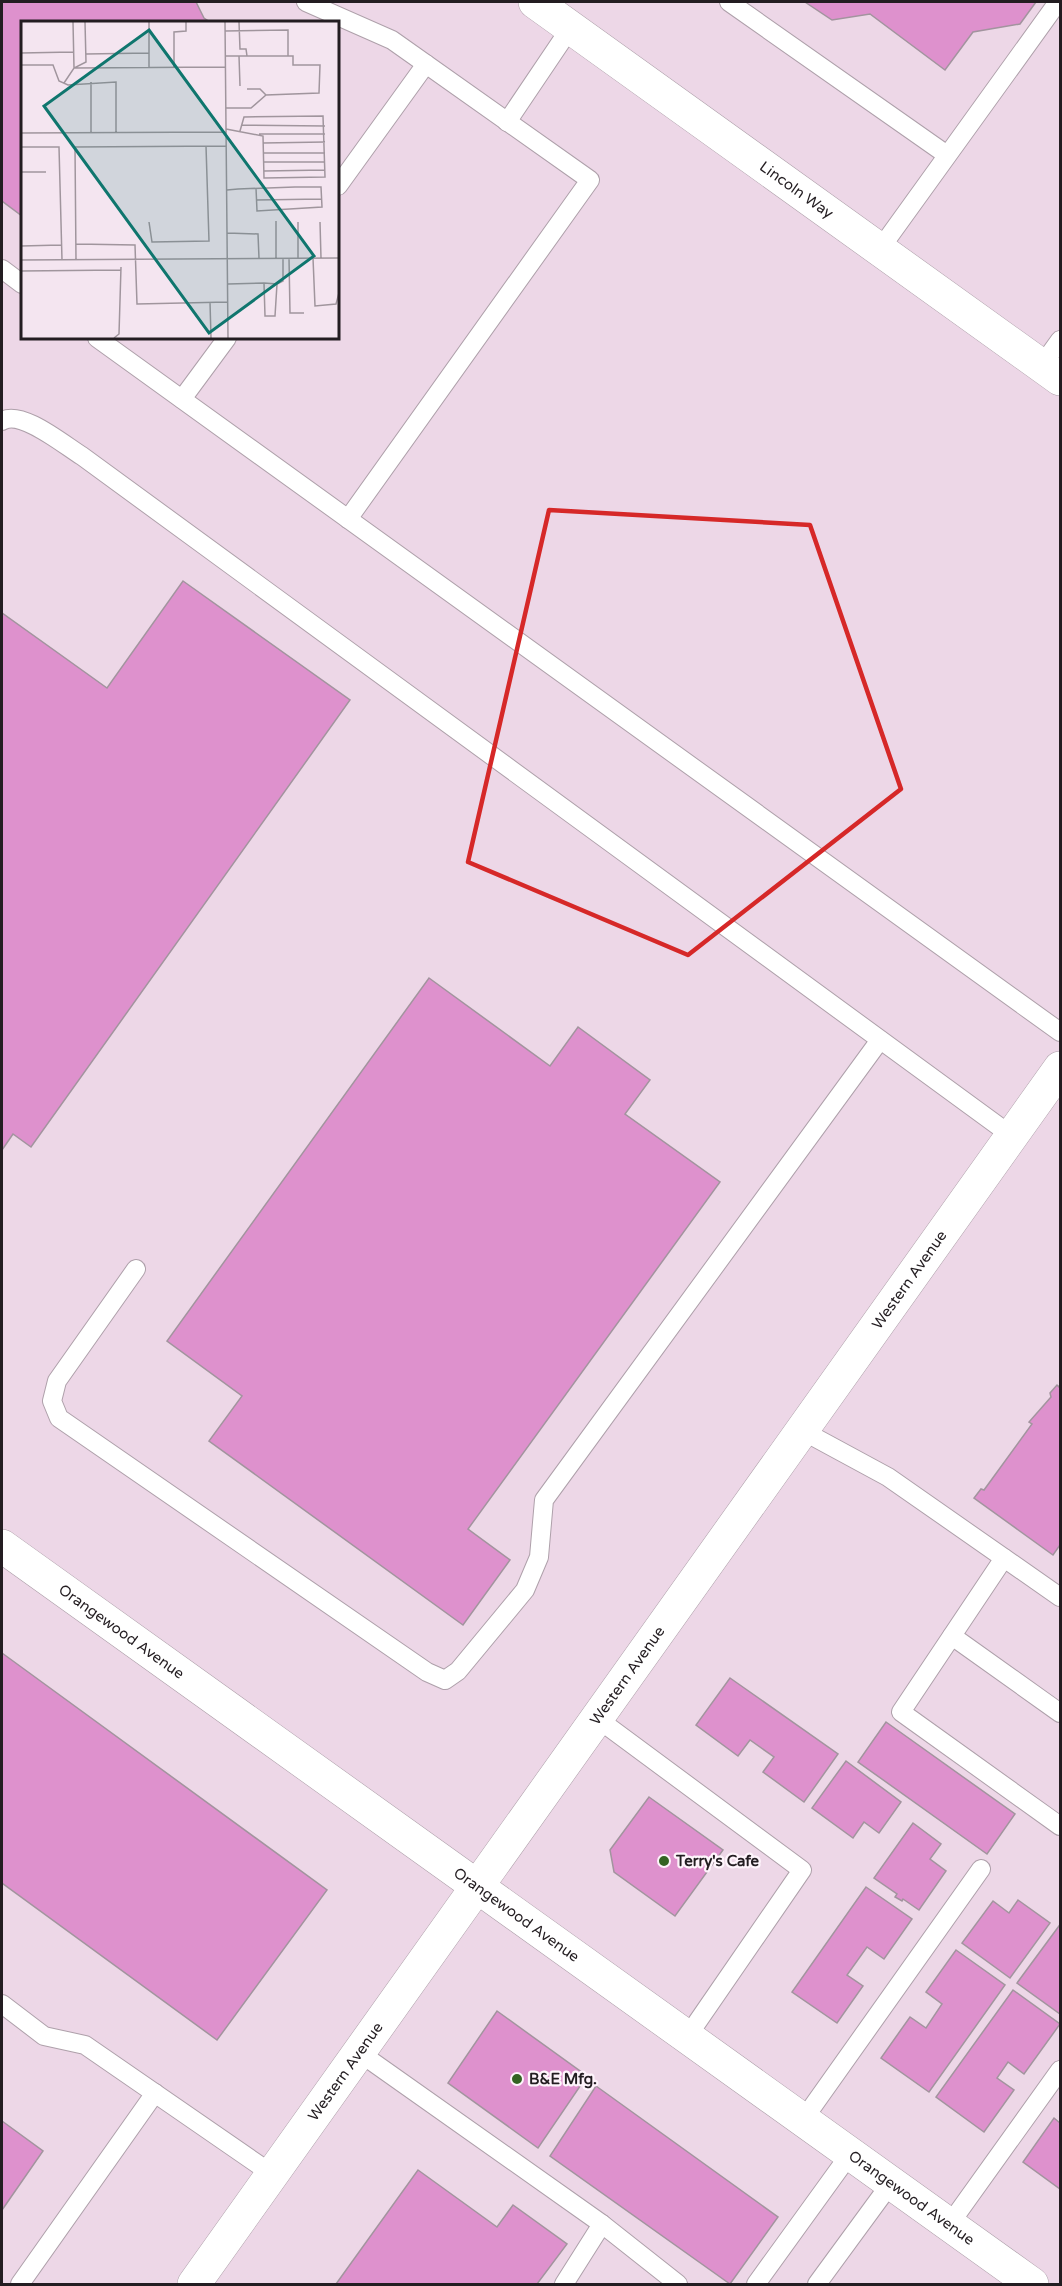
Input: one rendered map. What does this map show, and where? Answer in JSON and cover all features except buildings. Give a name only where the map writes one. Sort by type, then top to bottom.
[{"type":"street","name":"Lincoln Way","points":[[535,2],[879,249],[1054,361]]},
{"type":"street","name":"Western Avenue","points":[[194,2284],[1060,1068]]},
{"type":"street","name":"Orangewood Avenue","points":[[2,1546],[1032,2284]]},
{"type":"lane","points":[[306,2],[392,40],[590,180],[348,519]]},
{"type":"lane","points":[[729,2],[947,155]]},
{"type":"lane","points":[[879,249],[1058,2]]},
{"type":"lane","points":[[507,122],[570,27]]},
{"type":"lane","points":[[339,185],[426,64]]},
{"type":"lane","points":[[2,269],[21,283]]},
{"type":"lane","points":[[98,339],[1060,1032]]},
{"type":"lane","points":[[182,399],[226,339]]},
{"type":"lane","points":[[2,421],[7,417],[24,419],[82,456],[1012,1136]]},
{"type":"lane","points":[[136,1269],[57,1381],[52,1401],[59,1418],[427,1672],[445,1680],[458,1671],[525,1590],[539,1557],[544,1500],[880,1040]]},
{"type":"lane","points":[[803,1431],[888,1477],[1060,1597]]},
{"type":"lane","points":[[1004,1558],[901,1712],[1060,1826]]},
{"type":"lane","points":[[952,1636],[1060,1713]]},
{"type":"lane","points":[[598,1719],[802,1870],[687,2037]]},
{"type":"lane","points":[[803,2120],[981,1869]]},
{"type":"lane","points":[[2,2004],[44,2036],[85,2045],[272,2174]]},
{"type":"lane","points":[[360,2053],[602,2224],[678,2284]]},
{"type":"lane","points":[[949,2225],[1060,2070]]},
{"type":"lane","points":[[20,2284],[155,2093]]},
{"type":"lane","points":[[756,2284],[850,2154]]},
{"type":"lane","points":[[817,2284],[891,2183]]},
{"type":"lane","points":[[564,2284],[602,2224]]},
{"type":"highlighted area","points":[[549,510],[810,525],[901,789],[688,955],[468,862]]},
{"type":"shaded area","points":[[2,2],[1060,2],[1060,2284],[2,2284]]},
{"type":"place","name":"Terry's Cafe","points":[[664,1861]]},
{"type":"place","name":"B&E Mfg.","points":[[517,2079]]}]
